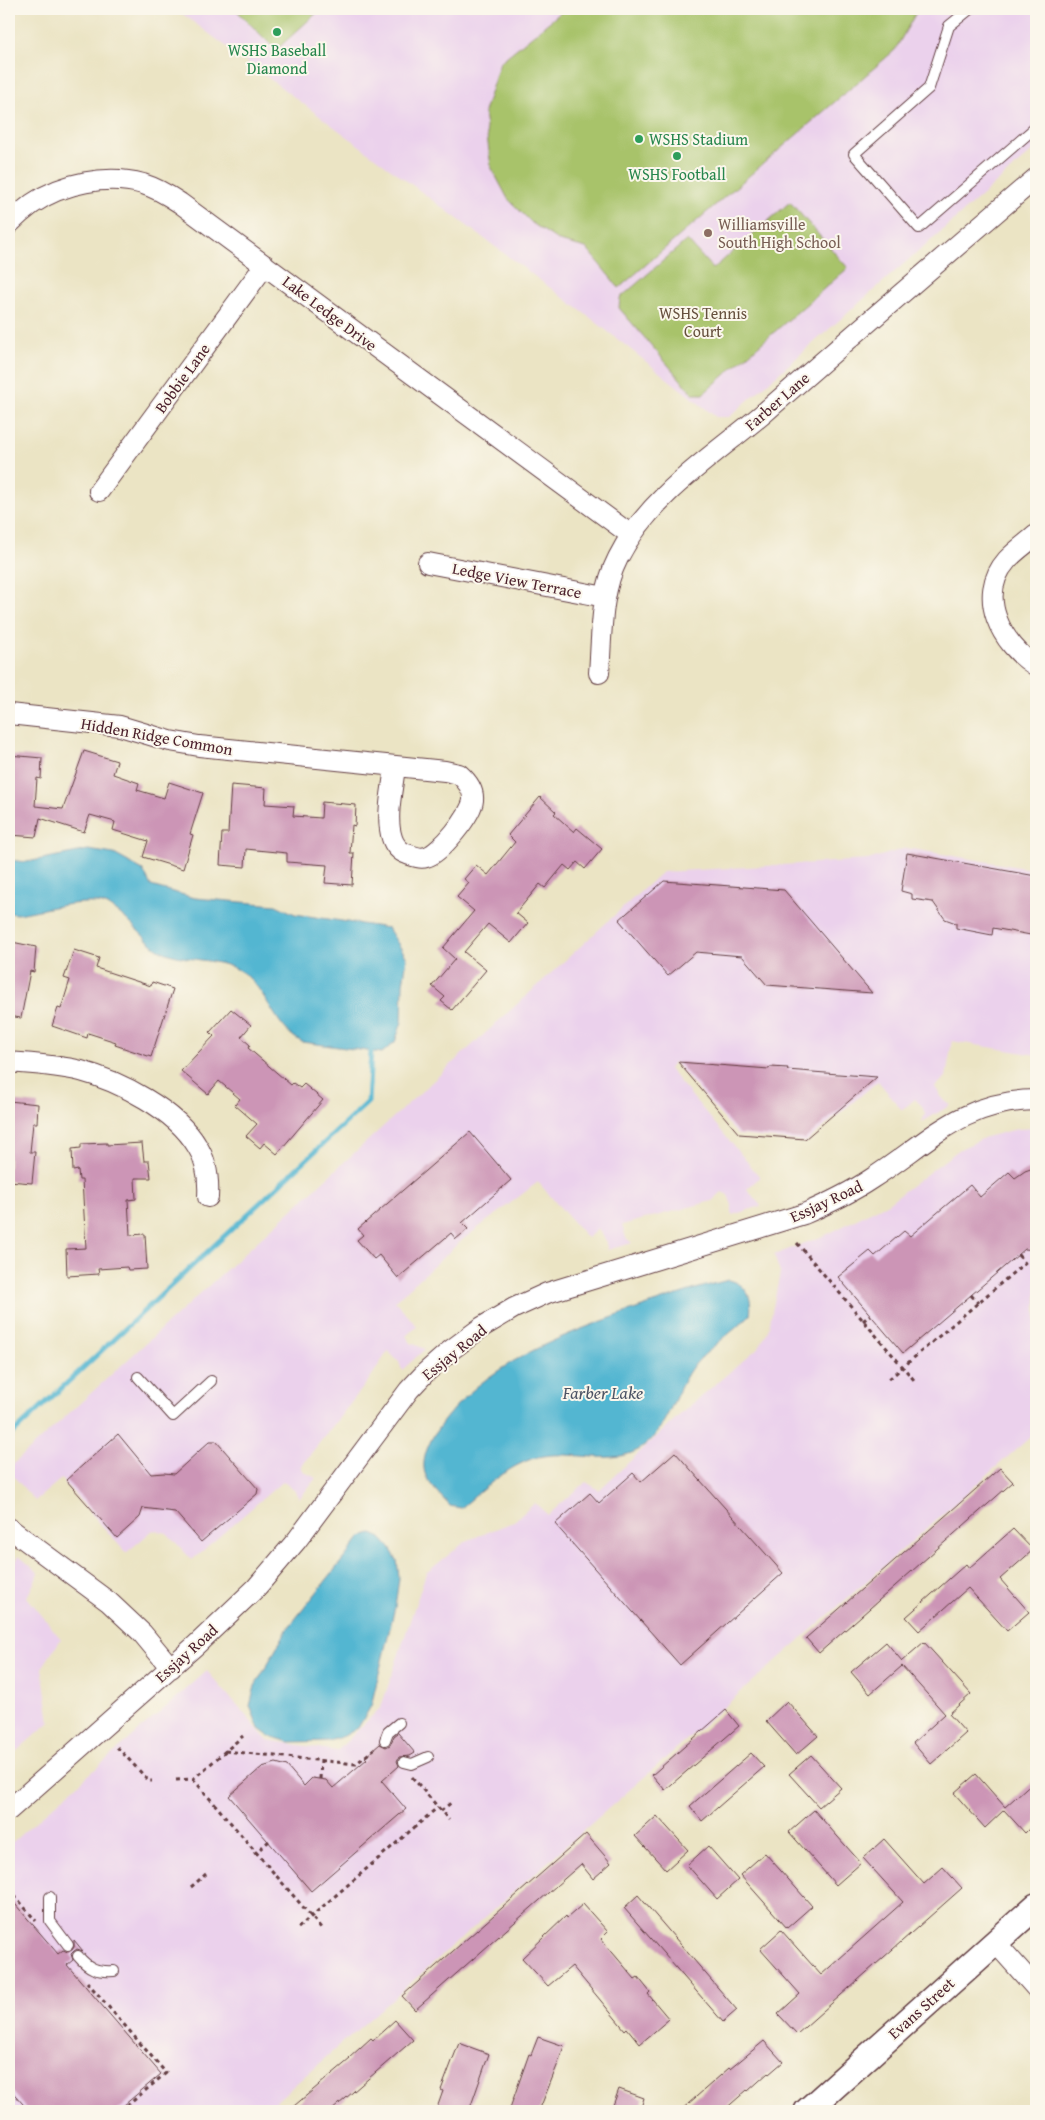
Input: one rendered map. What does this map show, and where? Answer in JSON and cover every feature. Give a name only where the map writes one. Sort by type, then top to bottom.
[{"type":"street","name":"Farber Lane","points":[[599,673],[605,597],[617,560],[631,535],[650,510],[691,472],[742,431],[1036,178]]},
{"type":"street","name":"Lake Ledge Drive","points":[[9,224],[32,204],[51,193],[73,185],[99,181],[122,181],[142,184],[160,191],[180,203],[265,265],[631,535]]},
{"type":"street","name":"Bobbie Lane","points":[[99,491],[265,265]]},
{"type":"street","points":[[1036,534],[1006,561],[998,574],[994,590],[994,608],[997,623],[1006,638],[1036,666]]},
{"type":"street","name":"Ledge View Terrace","points":[[428,563],[605,597]]},
{"type":"street","name":"Hidden Ridge Common","points":[[9,714],[120,726],[170,741],[199,746],[395,766],[459,774],[472,790],[473,801],[469,811],[438,851],[426,857],[415,857],[404,853],[395,845],[391,837],[390,822],[395,766]]},
{"type":"street","points":[[9,1062],[49,1065],[81,1072],[112,1082],[164,1112],[188,1132],[198,1146],[206,1165],[209,1186],[208,1197]]},
{"type":"street","name":"Essjay Road","points":[[9,1810],[171,1668],[256,1588],[297,1540],[409,1390],[451,1350],[482,1327],[514,1308],[547,1293],[804,1214],[871,1179],[946,1125],[975,1111],[1004,1103],[1036,1100]]},
{"type":"street","points":[[9,1528],[109,1602],[142,1633],[171,1668]]},
{"type":"street","name":"Evans Street","points":[[808,2111],[1036,1906]]},
{"type":"street","points":[[995,1942],[1036,1988]]},
{"type":"lane","points":[[970,9],[949,26],[929,88],[854,154],[919,228],[1036,127]]},
{"type":"lane","points":[[138,1377],[173,1416],[211,1381]]},
{"type":"lane","points":[[385,1740],[388,1732],[398,1723]]},
{"type":"lane","points":[[404,1762],[412,1764],[428,1757]]},
{"type":"lane","points":[[50,1897],[50,1921],[68,1945]]},
{"type":"lane","points":[[78,1956],[92,1970],[98,1972],[114,1971]]},
{"type":"path","points":[[797,1243],[914,1380]]},
{"type":"path","points":[[1018,1255],[1025,1263]]},
{"type":"path","points":[[890,1379],[1028,1260],[1036,1261]]},
{"type":"path","points":[[971,1295],[978,1303]]},
{"type":"path","points":[[863,1321],[870,1315]]},
{"type":"path","points":[[176,1780],[193,1780],[243,1736]]},
{"type":"path","points":[[116,1747],[149,1781],[152,1781]]},
{"type":"path","points":[[225,1751],[356,1764],[374,1749]]},
{"type":"path","points":[[320,1779],[322,1760]]},
{"type":"path","points":[[408,1772],[449,1820]]},
{"type":"path","points":[[193,1780],[322,1929]]},
{"type":"path","points":[[441,1811],[453,1801]]},
{"type":"path","points":[[298,1928],[438,1807]]},
{"type":"path","points":[[255,1853],[269,1841]]},
{"type":"path","points":[[191,1887],[206,1874]]},
{"type":"path","points":[[83,1977],[166,2073],[121,2111]]},
{"type":"shaded area","name":"Williamsville South High School","points":[[176,9],[1036,9],[1036,148],[729,417],[716,417],[592,319]]},
{"type":"shaded area","points":[[906,848],[1036,870],[1036,1055],[952,1041],[946,1077],[935,1087],[944,1101],[951,1105],[922,1122],[925,1114],[922,1106],[915,1099],[902,1110],[878,1081],[806,1142],[738,1135],[674,1062],[669,1069],[760,1177],[747,1189],[761,1206],[732,1215],[732,1205],[728,1195],[722,1192],[712,1201],[622,1225],[626,1238],[632,1243],[607,1250],[607,1242],[598,1229],[587,1238],[538,1182],[461,1241],[395,1301],[417,1326],[406,1336],[411,1343],[425,1349],[402,1370],[399,1362],[388,1351],[369,1380],[301,1466],[304,1472],[316,1478],[299,1499],[295,1491],[283,1481],[192,1560],[167,1533],[153,1530],[126,1553],[61,1479],[35,1501],[9,1471],[9,1468],[662,872],[868,860]]},
{"type":"shaded area","points":[[1036,1128],[1036,1432],[265,2111],[9,2111],[9,1845],[207,1671],[267,1740],[337,1751],[381,1707],[426,1573],[466,1541],[513,1522],[535,1503],[548,1515],[586,1482],[599,1490],[684,1411],[759,1347],[768,1331],[780,1273],[774,1255],[826,1235],[888,1203],[960,1149],[986,1137],[1017,1129]]},
{"type":"shaded area","points":[[19,1556],[39,1573],[27,1597],[61,1639],[42,1668],[50,1722],[12,1755],[12,1769],[9,1772],[9,1574]]},
{"type":"green space","name":"WSHS Baseball Diamond","points":[[235,9],[321,9],[276,50]]},
{"type":"green space","name":"WSHS Stadium","points":[[565,9],[918,9],[895,50],[619,288],[586,248],[559,241],[532,223],[508,199],[491,167],[484,112],[500,62]]},
{"type":"green space","name":"WSHS Tennis Court","points":[[790,202],[848,268],[703,394],[693,394],[619,308],[620,298],[687,240],[713,269]]},
{"type":"water","points":[[88,850],[114,854],[143,870],[151,886],[195,898],[276,905],[295,914],[388,928],[407,958],[403,984],[402,1022],[395,1042],[382,1053],[302,1042],[285,1028],[255,984],[237,969],[214,962],[167,953],[150,943],[121,915],[105,905],[78,903],[18,914],[9,913],[9,860],[27,862]]},
{"type":"water","name":"Farber Lake","points":[[729,1280],[740,1285],[747,1292],[751,1308],[750,1315],[705,1354],[691,1369],[661,1427],[644,1446],[634,1452],[612,1457],[555,1455],[532,1459],[510,1469],[461,1508],[450,1506],[431,1484],[424,1471],[424,1459],[427,1448],[435,1433],[454,1409],[476,1387],[500,1369],[555,1340],[584,1328],[674,1296]]},
{"type":"water","points":[[372,1534],[381,1538],[390,1548],[397,1560],[399,1578],[395,1607],[371,1706],[358,1728],[344,1736],[329,1741],[290,1742],[269,1736],[259,1729],[250,1706],[255,1686],[288,1628],[361,1537]]},
{"type":"building","points":[[84,751],[117,761],[113,774],[139,783],[137,790],[164,798],[169,782],[203,793],[190,834],[193,835],[183,869],[143,857],[148,841],[113,830],[115,822],[90,815],[84,832],[40,818],[36,837],[10,835],[9,755],[42,758],[41,779],[37,778],[35,806],[63,809]]},
{"type":"building","points":[[231,785],[266,788],[265,804],[294,806],[293,816],[321,818],[322,802],[356,805],[355,826],[352,825],[350,853],[354,853],[352,885],[325,883],[327,865],[287,862],[287,853],[246,849],[245,867],[220,865],[222,833],[228,833]]},
{"type":"building","points":[[540,797],[556,812],[554,814],[574,832],[577,828],[602,849],[585,869],[577,862],[570,870],[564,865],[545,888],[540,884],[516,913],[528,923],[511,943],[488,924],[464,952],[486,970],[452,1010],[441,1001],[445,997],[432,986],[455,959],[443,948],[474,911],[457,897],[469,883],[464,879],[476,865],[488,875],[515,842],[508,835]]},
{"type":"building","points":[[907,853],[1036,876],[1036,936],[993,928],[992,935],[956,928],[956,923],[945,919],[933,902],[912,899],[912,894],[901,891]]},
{"type":"building","points":[[664,881],[784,890],[872,993],[767,985],[742,956],[696,952],[668,976],[619,920]]},
{"type":"building","points":[[12,942],[36,947],[34,972],[30,971],[21,1018],[9,1016],[9,946],[12,946]]},
{"type":"building","points":[[74,950],[99,958],[96,968],[151,986],[152,982],[173,989],[151,1057],[115,1045],[116,1042],[88,1033],[87,1038],[52,1026],[58,1008],[61,1009],[70,980],[64,978]]},
{"type":"building","points":[[231,1009],[251,1025],[241,1037],[250,1045],[248,1048],[291,1085],[293,1083],[300,1088],[304,1084],[323,1100],[277,1154],[264,1143],[260,1148],[246,1136],[257,1124],[235,1105],[240,1099],[219,1081],[208,1094],[181,1071],[214,1036],[210,1032]]},
{"type":"building","points":[[678,1062],[769,1069],[770,1067],[788,1068],[787,1070],[877,1077],[805,1139],[739,1134]]},
{"type":"building","points":[[9,1101],[38,1104],[37,1123],[33,1123],[30,1152],[35,1152],[32,1183],[9,1181]]},
{"type":"building","points":[[470,1132],[511,1180],[462,1223],[468,1229],[456,1239],[451,1233],[398,1278],[379,1255],[374,1259],[357,1240],[363,1235],[358,1229]]},
{"type":"building","points":[[107,1143],[107,1145],[142,1143],[144,1161],[149,1161],[151,1178],[135,1178],[136,1199],[128,1200],[130,1235],[145,1234],[147,1269],[128,1270],[127,1267],[98,1269],[99,1274],[67,1276],[66,1249],[86,1248],[82,1180],[79,1180],[78,1170],[73,1171],[72,1149],[81,1148],[81,1144]]},
{"type":"building","points":[[1036,1167],[1036,1250],[1025,1249],[903,1353],[838,1277],[870,1251],[875,1256],[904,1231],[910,1236],[970,1185],[980,1197],[1009,1172],[1015,1178],[1025,1171]]},
{"type":"building","points":[[118,1434],[151,1474],[174,1474],[210,1441],[216,1441],[258,1489],[257,1494],[201,1542],[175,1512],[143,1508],[140,1517],[117,1538],[66,1480]]},
{"type":"building","points":[[675,1452],[783,1573],[680,1665],[555,1524],[590,1493],[599,1503],[633,1473],[641,1482]]},
{"type":"building","points":[[1000,1468],[1013,1482],[819,1653],[806,1638]]},
{"type":"building","points":[[1013,1529],[1033,1550],[1000,1579],[1029,1612],[1007,1631],[968,1588],[919,1631],[906,1617],[966,1564],[969,1568]]},
{"type":"building","points":[[886,1642],[902,1661],[924,1642],[971,1694],[949,1714],[966,1733],[931,1764],[913,1743],[945,1714],[902,1666],[870,1694],[851,1672]]},
{"type":"building","points":[[787,1701],[818,1736],[796,1755],[766,1721]]},
{"type":"building","points":[[726,1710],[739,1726],[665,1790],[652,1775]]},
{"type":"building","points":[[398,1733],[415,1753],[410,1756],[399,1757],[397,1761],[399,1766],[382,1781],[406,1809],[311,1891],[229,1796],[262,1767],[276,1763],[287,1766],[304,1786],[312,1778],[326,1780],[333,1788],[367,1759],[365,1757],[380,1744],[386,1747],[390,1745],[394,1736]]},
{"type":"building","points":[[751,1753],[764,1767],[702,1821],[690,1806]]},
{"type":"building","points":[[811,1755],[841,1788],[819,1807],[789,1774]]},
{"type":"building","points":[[976,1774],[1005,1807],[1036,1779],[1036,1822],[1025,1833],[1004,1810],[985,1828],[954,1793]]},
{"type":"building","points":[[814,1810],[861,1863],[836,1885],[789,1832]]},
{"type":"building","points":[[657,1816],[688,1850],[666,1870],[635,1836]]},
{"type":"building","points":[[586,1834],[611,1863],[593,1879],[581,1864],[415,2010],[402,1996]]},
{"type":"building","points":[[884,1839],[924,1884],[943,1867],[962,1888],[797,2034],[778,2014],[800,1994],[760,1949],[781,1930],[821,1975],[903,1902],[863,1858]]},
{"type":"building","points":[[708,1846],[738,1880],[717,1899],[687,1865]]},
{"type":"building","points":[[765,1853],[812,1906],[787,1928],[740,1875]]},
{"type":"building","points":[[638,1895],[737,2010],[723,2022],[624,1908]]},
{"type":"building","points":[[9,1897],[58,1954],[63,1950],[68,1952],[72,1950],[74,1940],[83,1951],[77,1949],[74,1951],[71,1954],[73,1960],[67,1965],[161,2074],[117,2111],[29,2111],[9,2088]]},
{"type":"building","points":[[583,1904],[608,1932],[601,1939],[635,1979],[638,1977],[650,1992],[648,1994],[669,2019],[640,2044],[627,2028],[625,2030],[572,1966],[548,1986],[522,1958],[566,1916],[567,1918]]},
{"type":"building","points":[[395,2020],[413,2040],[331,2111],[288,2111],[350,2059],[371,2038],[373,2040]]},
{"type":"building","points":[[538,2037],[564,2046],[557,2066],[539,2111],[509,2111],[529,2054],[531,2055]]},
{"type":"building","points":[[764,2041],[783,2062],[769,2074],[723,2111],[680,2111],[729,2068]]},
{"type":"building","points":[[459,2043],[489,2054],[469,2111],[436,2111],[443,2091],[441,2090]]},
{"type":"building","points":[[619,2089],[644,2098],[640,2111],[613,2111],[614,2108],[612,2108]]},
{"type":"waterway","points":[[9,1437],[368,1102],[371,1052]]},
{"type":"place","name":"WSHS Baseball Diamond","points":[[277,32]]},
{"type":"place","name":"WSHS Stadium","points":[[639,139]]},
{"type":"place","name":"WSHS Football","points":[[677,156]]},
{"type":"place","name":"Williamsville South High School","points":[[708,233]]}]
